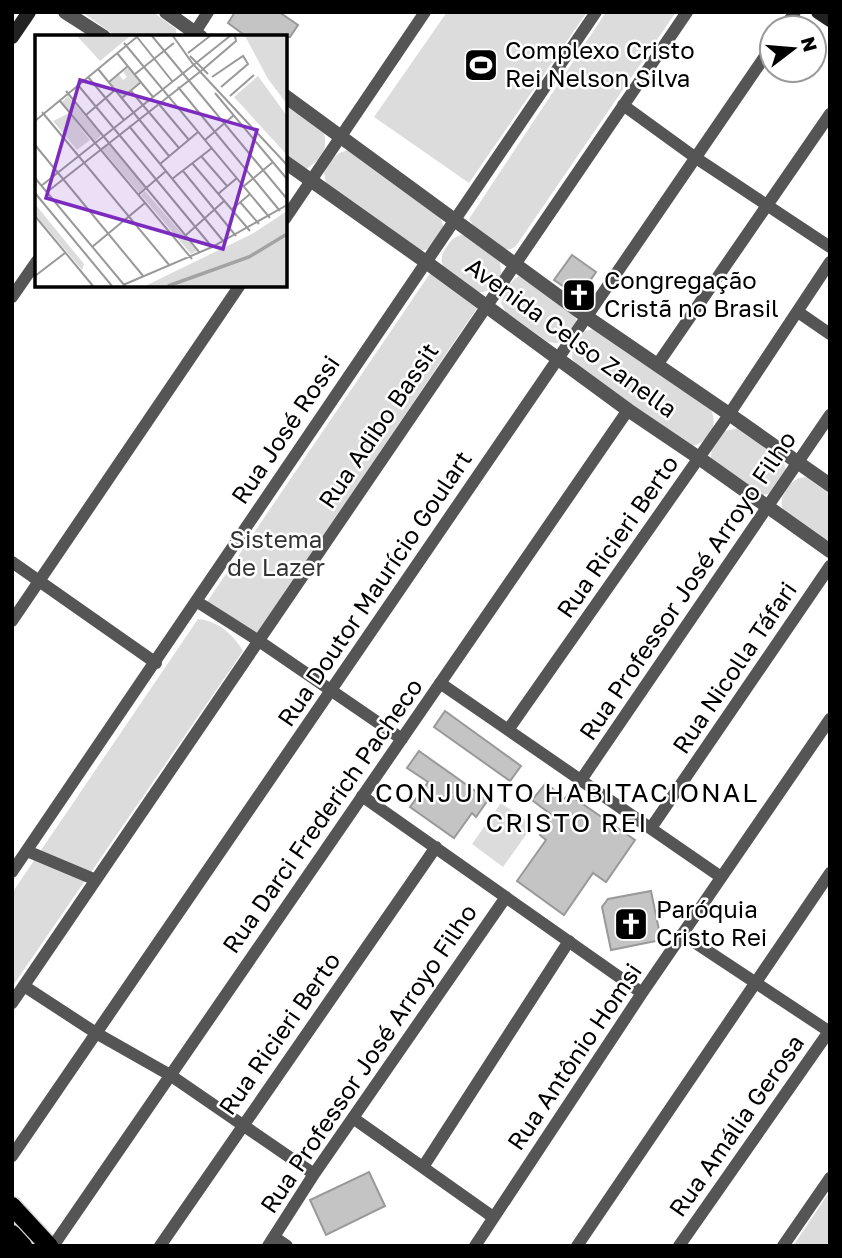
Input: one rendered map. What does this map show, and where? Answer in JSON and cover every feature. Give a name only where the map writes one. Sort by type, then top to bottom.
[{"type":"main road","points":[[12,37],[29,12]]},
{"type":"main road","points":[[818,12],[830,20]]},
{"type":"main road","points":[[12,1206],[51,1246]]},
{"type":"main road","points":[[12,1234],[23,1246]]},
{"type":"street","points":[[65,12],[101,35]]},
{"type":"street","points":[[166,12],[196,35],[208,12]]},
{"type":"street","points":[[287,216],[425,12]]},
{"type":"street","name":"Rua José Rossi","points":[[12,872],[596,12]]},
{"type":"street","name":"Rua Adibo Bassit","points":[[12,1003],[687,12]]},
{"type":"street","name":"Rua Doutor Maurício Goulart","points":[[12,1156],[758,67]]},
{"type":"street","name":"Avenida Celso Zanella","points":[[287,97],[587,317],[830,485]]},
{"type":"street","points":[[623,106],[830,247]]},
{"type":"street","points":[[657,365],[830,114]]},
{"type":"street","name":"Avenida Celso Zanella","points":[[287,163],[628,410],[830,551]]},
{"type":"street","name":"Rua Ricieri Berto","points":[[508,730],[699,458],[830,262]]},
{"type":"street","points":[[12,297],[35,264]]},
{"type":"street","points":[[12,621],[239,287]]},
{"type":"street","points":[[798,312],[830,334]]},
{"type":"street","name":"Rua Darci Frederich Pacheco","points":[[51,1246],[628,410]]},
{"type":"street","name":"Rua Professor José Arroyo Filho","points":[[581,780],[830,415]]},
{"type":"street","points":[[12,562],[156,663]]},
{"type":"street","name":"Rua Nicolla Táfari","points":[[651,828],[830,566]]},
{"type":"street","points":[[196,601],[402,739]]},
{"type":"street","points":[[440,683],[721,877]]},
{"type":"street","name":"Rua Antônio Homsi","points":[[475,1246],[642,993],[830,719]]},
{"type":"street","points":[[362,796],[642,993]]},
{"type":"street","name":"Rua Ricieri Berto","points":[[160,1246],[436,847]]},
{"type":"street","points":[[27,851],[96,880]]},
{"type":"street","points":[[577,1246],[830,873]]},
{"type":"street","name":"Rua Professor José Arroyo Filho","points":[[271,1241],[352,1118],[506,897]]},
{"type":"street","points":[[682,934],[829,1031]]},
{"type":"street","points":[[422,1167],[569,941]]},
{"type":"street","points":[[24,986],[96,1033],[170,1075],[314,1174]]},
{"type":"street","name":"Rua Amália Gerosa","points":[[679,1246],[829,1031]]},
{"type":"street","points":[[352,1118],[493,1217]]},
{"type":"street","points":[[783,1246],[830,1178]]},
{"type":"street","points":[[271,1241],[287,1246]]},
{"type":"green space","points":[[82,12],[153,12],[176,29],[177,35],[114,35]]},
{"type":"green space","name":"Complexo Cristo Rei Nelson Silva","points":[[447,12],[587,12],[469,183],[374,117]]},
{"type":"green space","points":[[606,12],[676,12],[516,246],[510,249],[501,248],[485,237],[469,219]]},
{"type":"green space","points":[[287,106],[324,133],[325,146],[322,155],[305,170],[287,157]]},
{"type":"green space","points":[[351,150],[439,214],[444,228],[430,249],[419,251],[327,186],[324,173],[332,161],[337,155]]},
{"type":"green space","points":[[466,234],[500,262],[500,277],[485,292],[472,290],[447,272],[442,263],[444,252],[450,243],[456,237]]},
{"type":"green space","name":"Sistema de Lazer","points":[[431,272],[479,305],[258,633],[207,602]]},
{"type":"green space","points":[[519,276],[572,310],[577,322],[563,342],[548,342],[506,312],[501,303],[502,299],[510,284]]},
{"type":"green space","points":[[598,328],[711,410],[714,422],[707,438],[690,447],[578,367],[572,358],[573,345],[585,331]]},
{"type":"green space","points":[[738,428],[784,463],[786,471],[771,493],[759,496],[717,466],[711,458],[712,443],[722,432]]},
{"type":"green space","points":[[806,477],[830,494],[830,546],[793,521],[782,508],[783,497],[789,486]]},
{"type":"green space","name":"Sistema de Lazer","points":[[198,619],[212,622],[224,629],[243,651],[12,987],[12,893]]},
{"type":"green space","points":[[501,803],[533,825],[503,867],[472,844]]},
{"type":"green space","points":[[830,1191],[830,1246],[793,1246]]},
{"type":"building","points":[[235,12],[279,12],[298,25],[290,37],[287,37],[244,35],[228,23]]},
{"type":"building","name":"Congregação Cristã no Brasil","points":[[572,255],[596,272],[579,297],[554,280]]},
{"type":"building","points":[[445,711],[521,766],[510,781],[434,727]]},
{"type":"building","points":[[419,751],[488,800],[476,817],[472,813],[454,838],[410,807],[428,782],[407,768]]},
{"type":"building","points":[[546,783],[565,799],[568,794],[635,840],[606,882],[593,873],[564,915],[517,881],[546,840],[540,835],[553,816],[532,800]]},
{"type":"building","name":"Paróquia Cristo Rei","points":[[651,891],[661,940],[611,950],[602,907],[608,899]]},
{"type":"building","points":[[369,1172],[385,1206],[326,1235],[310,1200]]},
{"type":"place","name":"Complexo Cristo Rei Nelson Silva","points":[[481,65]]},
{"type":"place","name":"Congregação Cristã no Brasil","points":[[579,295]]},
{"type":"place","name":"Paróquia Cristo Rei","points":[[631,924]]},
{"type":"district","name":"CONJUNTO HABITACIONAL CRISTO REI","points":[[567,808]]}]
